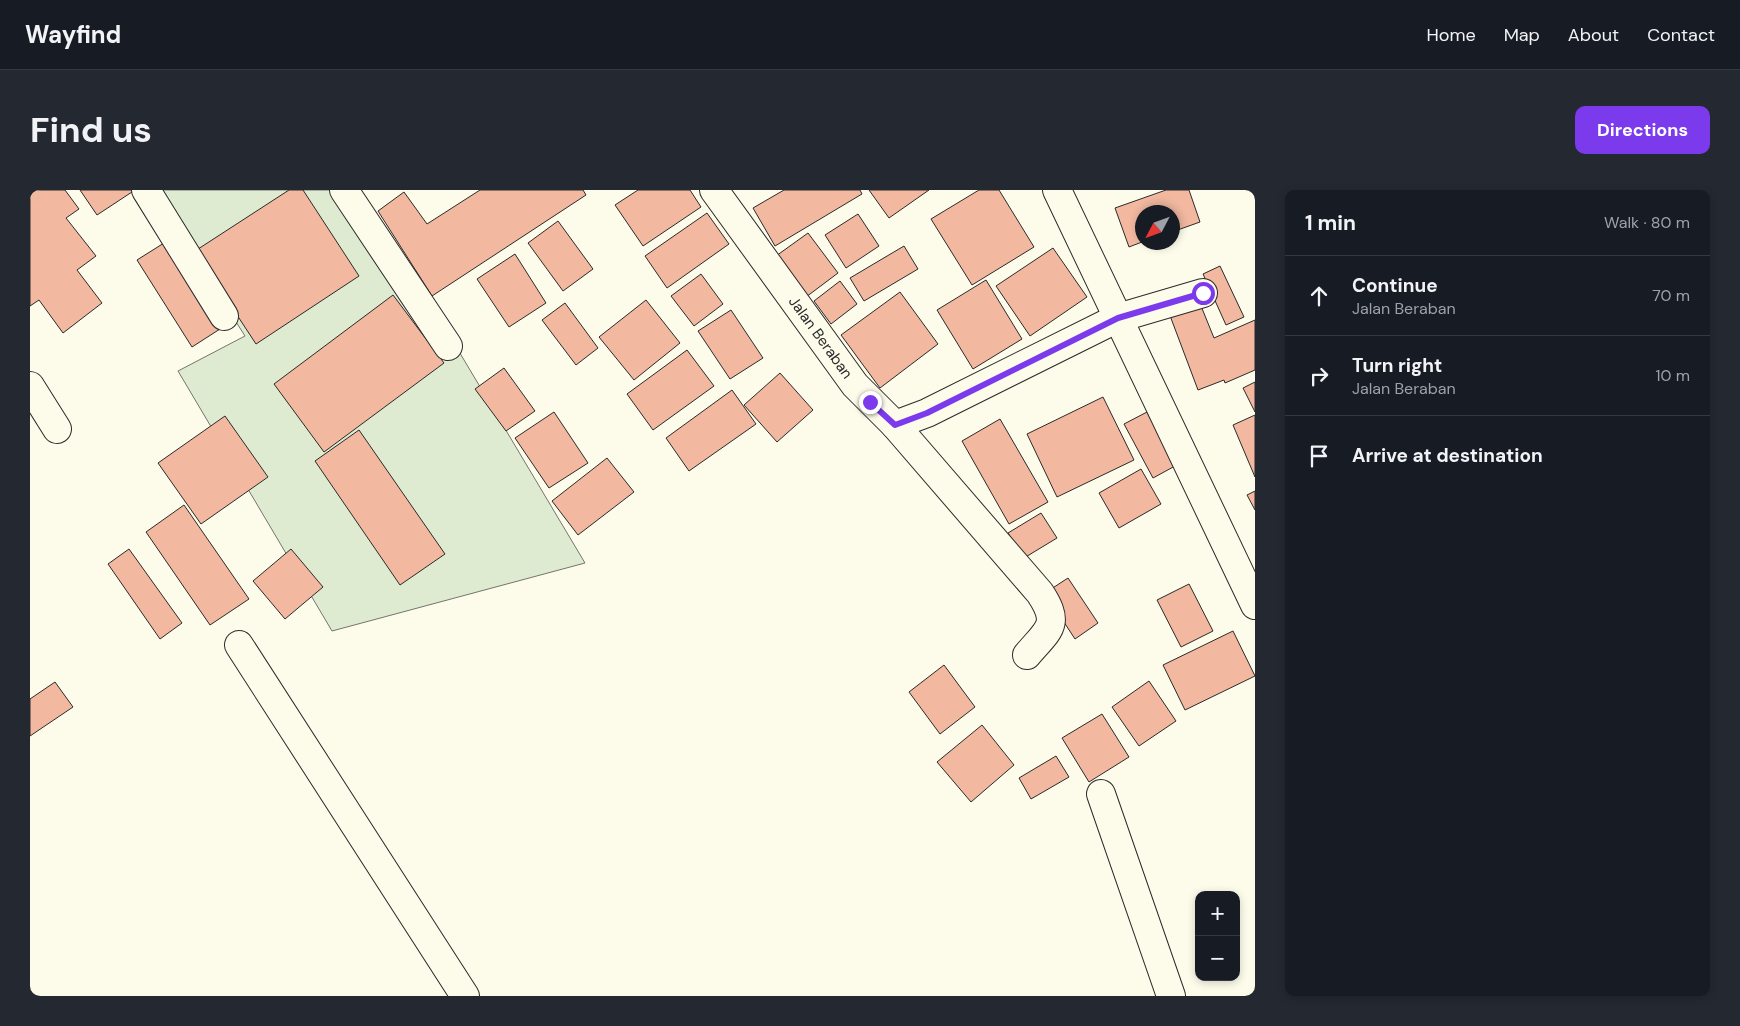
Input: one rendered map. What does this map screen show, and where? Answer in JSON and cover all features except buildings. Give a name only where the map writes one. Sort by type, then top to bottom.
[{"type":"street","points":[[146,190],[224,316]]},
{"type":"street","points":[[344,190],[448,346]]},
{"type":"street","name":"Jalan Beraban","points":[[714,190],[834,359],[870,402],[895,425],[1040,593],[1049,608],[1052,620],[1049,628],[1027,654]]},
{"type":"street","points":[[1057,190],[1255,605]]},
{"type":"street","points":[[895,425],[927,413],[1118,318],[1203,293]]},
{"type":"street","points":[[30,386],[57,429]]},
{"type":"street","points":[[239,646],[465,996]]},
{"type":"street","points":[[1101,794],[1171,996]]},
{"type":"green space","points":[[152,190],[337,190],[442,323],[585,563],[332,631],[178,371],[245,336]]},
{"type":"route","points":[[870,402],[895,425],[927,413],[1118,318],[1203,293]]}]
